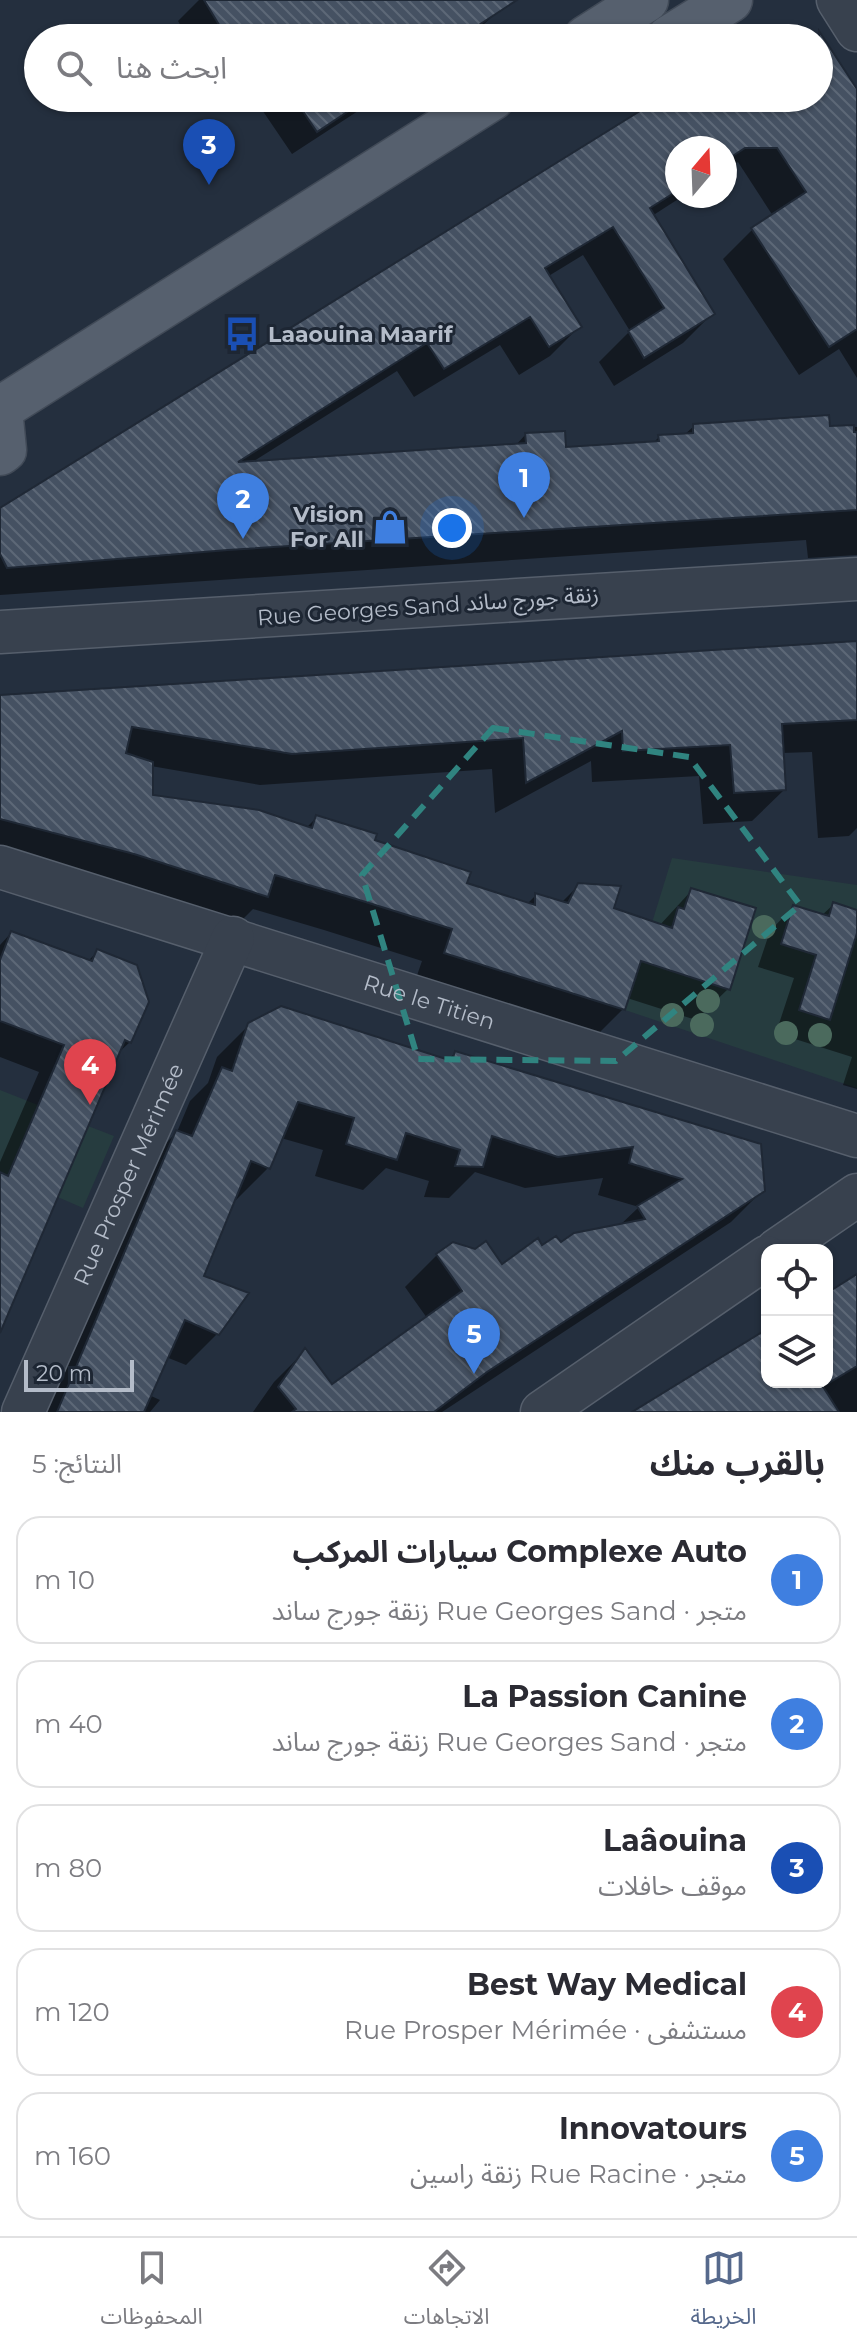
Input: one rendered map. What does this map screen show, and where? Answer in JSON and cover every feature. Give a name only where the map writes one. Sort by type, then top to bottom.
[{"type":"main road","points":[[606,24],[646,0]]},
{"type":"main road","points":[[691,24],[730,0]]},
{"type":"main road","points":[[0,453],[4,450],[0,409],[470,112]]},
{"type":"street","points":[[838,0],[857,30]]},
{"type":"street","name":"Rue Georges Sand زنقة جورج ساند","points":[[0,632],[857,579]]},
{"type":"street","name":"Rue le Titien","points":[[0,867],[857,1136]]},
{"type":"street","name":"Rue Prosper Mérimée","points":[[23,1412],[233,938]]},
{"type":"street","points":[[786,1244],[857,1195]]},
{"type":"street","points":[[542,1412],[761,1261]]},
{"type":"highlighted area","points":[[493,728],[689,757],[800,905],[616,1061],[418,1059],[362,875]]},
{"type":"green space","points":[[672,858],[857,885],[857,910],[833,902],[829,916],[793,905],[781,943],[816,955],[799,1009],[830,1020],[857,933],[857,1088],[625,1010]],"holes":[[[691,888],[749,906],[747,914],[754,916],[730,990],[670,933],[678,907],[684,909]]]},
{"type":"green space","points":[[0,1090],[38,1105],[18,1152],[67,1173],[88,1126],[114,1136],[83,1208],[0,1172]]},
{"type":"building","points":[[204,0],[517,0],[480,24],[219,24]]},
{"type":"building","points":[[833,52],[857,89],[857,329],[829,347],[751,228],[806,192],[777,148],[745,148],[737,153],[737,136],[665,136],[665,199],[650,208],[715,314],[644,358],[628,331],[664,308],[613,227],[545,268],[582,327],[549,347],[530,317],[444,369],[427,343],[238,462],[526,443],[525,433],[565,431],[566,447],[659,441],[658,435],[693,433],[693,424],[829,415],[830,426],[854,425],[854,432],[857,432],[857,510],[228,550],[7,568],[0,554],[0,508],[638,112],[833,112]]},
{"type":"building","points":[[303,112],[347,112],[317,132]]},
{"type":"building","points":[[857,641],[857,720],[782,724],[786,790],[734,793],[730,745],[623,751],[622,731],[526,783],[523,738],[292,754],[132,727],[126,753],[153,762],[153,795],[259,810],[312,828],[316,815],[377,834],[375,840],[471,872],[467,883],[535,905],[535,893],[568,903],[578,883],[621,886],[614,908],[672,928],[678,907],[684,909],[691,888],[756,908],[730,990],[641,961],[625,1010],[444,953],[452,929],[356,899],[275,875],[268,897],[134,854],[0,819],[0,695]]},
{"type":"building","points":[[833,902],[857,910],[857,933],[830,1020],[799,1010],[816,955],[781,944],[793,905],[829,916]]},
{"type":"building","points":[[11,931],[92,961],[97,949],[137,965],[149,1002],[131,1043],[125,1040],[0,1333],[0,1172],[8,1176],[64,1045],[0,1021],[0,960]]},
{"type":"building","points":[[281,1006],[452,1061],[455,1051],[761,1144],[765,1191],[487,1372],[434,1412],[292,1412],[296,1409],[278,1387],[305,1348],[332,1384],[462,1291],[436,1254],[453,1242],[475,1249],[486,1241],[502,1264],[538,1238],[542,1245],[556,1236],[561,1242],[574,1233],[645,1219],[637,1206],[682,1179],[629,1163],[633,1147],[558,1157],[492,1136],[483,1167],[455,1166],[460,1150],[406,1133],[397,1160],[346,1144],[354,1118],[298,1102],[270,1169],[251,1161],[204,1276],[249,1293],[219,1335],[185,1320],[144,1412],[57,1412],[176,1130],[192,1136],[222,1067],[232,1071],[248,1023]]},
{"type":"building","points":[[857,1274],[857,1366],[833,1380],[833,1316],[833,1289]]},
{"type":"building","points":[[761,1333],[761,1388],[824,1388],[839,1412],[632,1412]]},
{"type":"place","name":"Laâouina","points":[[209,185]]},
{"type":"place","name":"Laaouina Maarif","points":[[242,334]]},
{"type":"place","name":"Complexe Auto سيارات المركب","points":[[524,518]]},
{"type":"place","name":"Vision For All","points":[[390,527]]},
{"type":"place","name":"La Passion Canine","points":[[243,539]]},
{"type":"place","name":"Best Way Medical","points":[[90,1105]]},
{"type":"place","name":"Innovatours","points":[[474,1374]]}]
